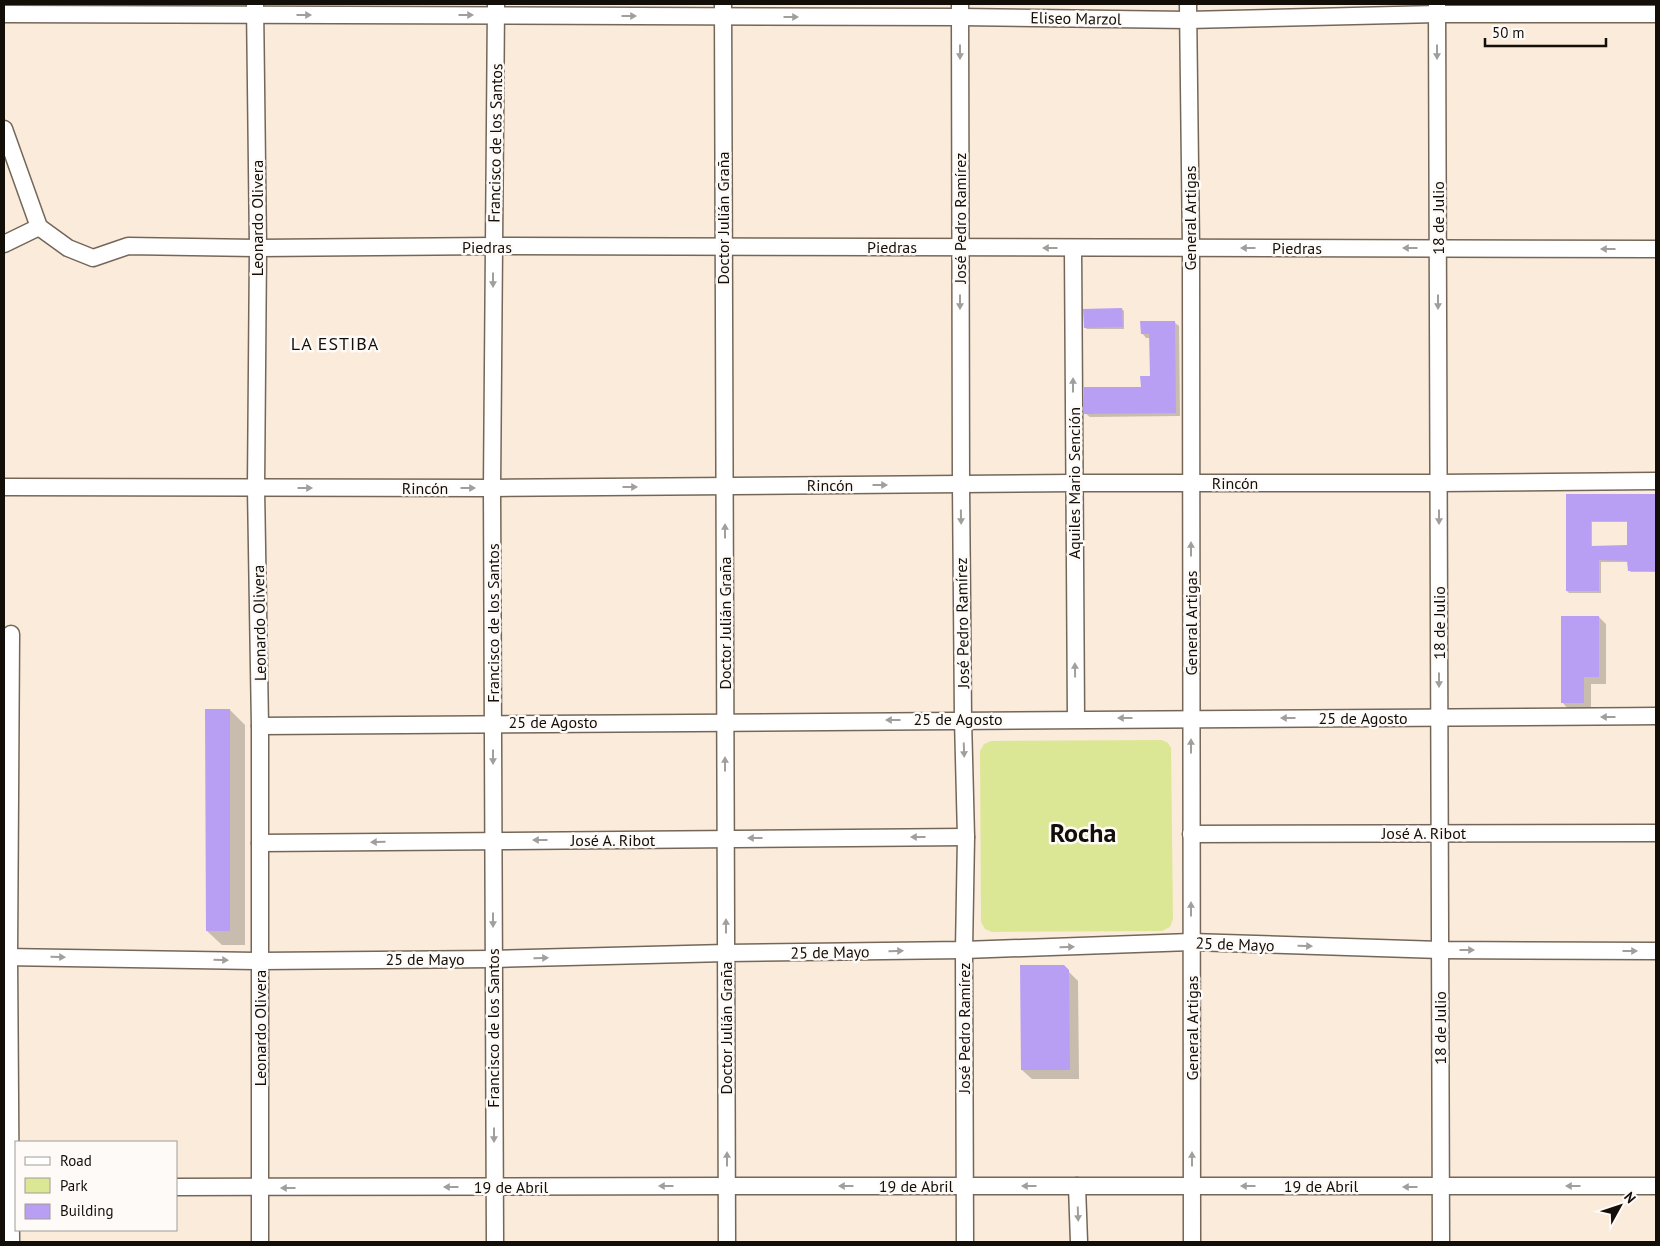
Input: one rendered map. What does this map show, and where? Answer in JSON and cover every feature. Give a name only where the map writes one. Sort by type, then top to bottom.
[{"type":"street","name":"General Artigas","points":[[1188,4],[1191,248],[1192,1242]]},
{"type":"street","name":"Francisco de los Santos","points":[[495,1242],[492,488],[496,9]]},
{"type":"street","name":"Eliseo Marzol","points":[[4,14],[255,10],[960,10],[1188,20],[1437,9],[1656,14]]},
{"type":"street","name":"18 de Julio","points":[[1437,9],[1441,1242]]},
{"type":"street","name":"Leonardo Olivera","points":[[255,10],[258,248],[256,488],[260,726],[260,1242]]},
{"type":"street","name":"Doctor Julián Graña","points":[[723,10],[727,1242]]},
{"type":"street","name":"José Pedro Ramírez","points":[[960,10],[961,484],[966,837],[964,950],[965,1242]]},
{"type":"street","points":[[4,129],[39,227],[4,244]]},
{"type":"street","name":"Piedras","points":[[39,227],[68,248],[93,258],[128,246],[258,248],[494,246],[1656,249]]},
{"type":"street","name":"Aquiles Mario Sención","points":[[1073,248],[1076,718]]},
{"type":"street","name":"Rincón","points":[[4,487],[492,488],[1656,481]]},
{"type":"street","points":[[11,634],[7,956],[14,1187],[11,1242]]},
{"type":"street","name":"25 de Agosto","points":[[260,726],[1076,718],[1656,716]]},
{"type":"street","name":"José A. Ribot","points":[[1191,834],[1656,833]]},
{"type":"street","name":"José A. Ribot","points":[[260,843],[966,837]]},
{"type":"street","name":"25 de Mayo","points":[[7,956],[260,961],[493,959],[726,953],[1018,949],[1191,942],[1440,950],[1656,951]]},
{"type":"street","points":[[1077,1186],[1079,1242]]},
{"type":"street","name":"19 de Abril","points":[[178,1187],[1656,1186]]},
{"type":"green space","points":[[1162,740],[1168,743],[1171,748],[1173,919],[1170,927],[1162,931],[992,932],[985,929],[981,922],[980,751],[984,744],[991,741]]},
{"type":"building","points":[[1122,308],[1123,327],[1084,328],[1083,309]]},
{"type":"building","points":[[1140,321],[1175,321],[1176,413],[1084,414],[1084,387],[1141,387],[1140,376],[1150,376],[1149,334],[1141,334]]},
{"type":"building","points":[[1566,494],[1656,494],[1656,571],[1628,571],[1627,561],[1599,560],[1599,591],[1566,591]],"holes":[[[1591,521],[1627,521],[1627,545],[1591,546]]]},
{"type":"building","points":[[1561,616],[1599,616],[1599,677],[1584,677],[1584,703],[1561,703]]},
{"type":"building","points":[[205,709],[230,709],[230,931],[206,931]]},
{"type":"building","points":[[1020,965],[1064,965],[1069,970],[1070,1070],[1021,1070]]},
{"type":"district","name":"LA ESTIBA","points":[[335,344]]},
{"type":"district","name":"Rocha","points":[[1083,833]]}]
